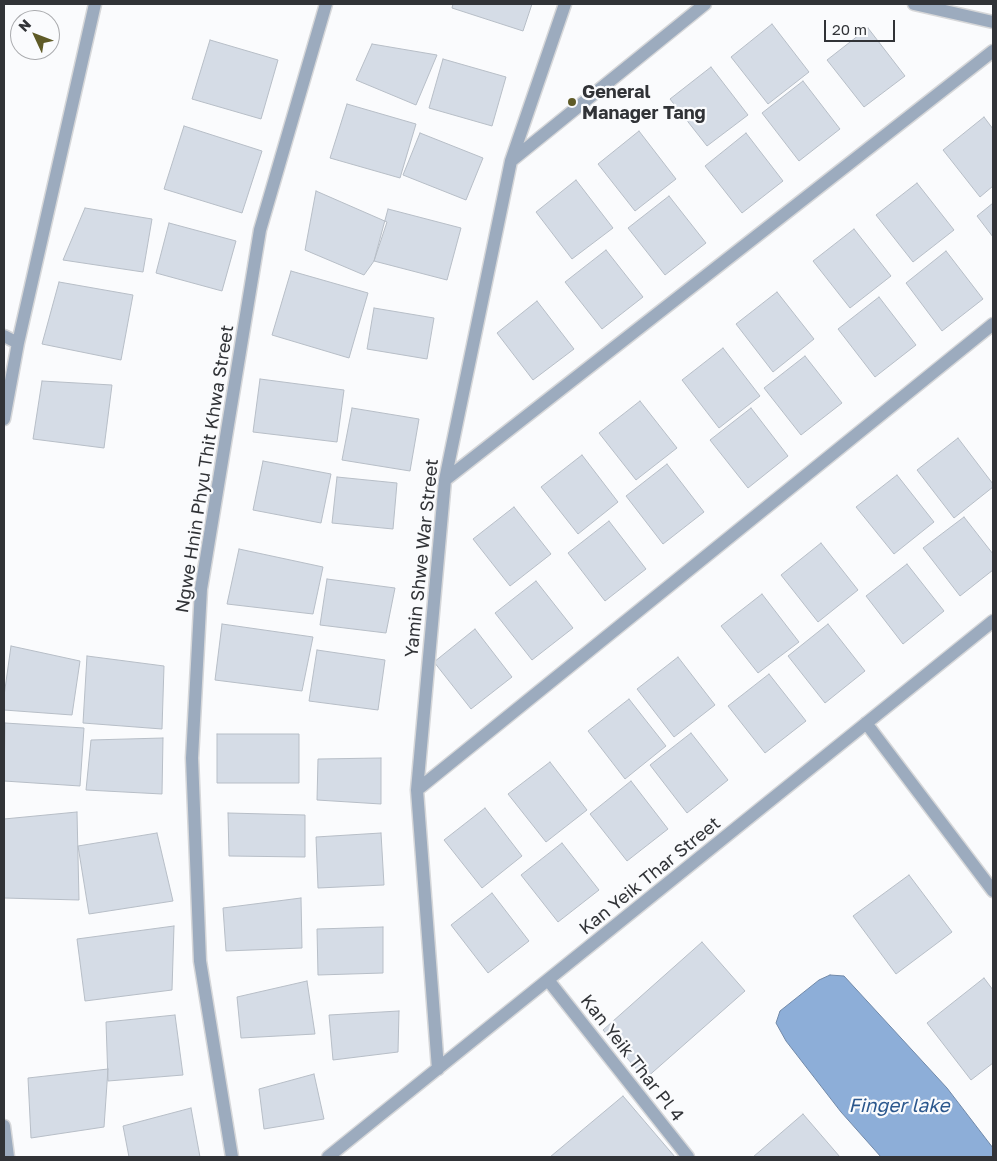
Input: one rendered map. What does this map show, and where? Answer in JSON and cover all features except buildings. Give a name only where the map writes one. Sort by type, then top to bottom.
[{"type":"street","points":[[4,419],[18,343],[94,4]]},
{"type":"street","name":"Ngwe Hnin Phyu Thit Khwa Street","points":[[232,1157],[200,961],[192,758],[201,590],[260,230],[326,4]]},
{"type":"street","name":"Yamin Shwe War Street","points":[[438,1069],[416,790],[445,480],[511,161],[565,4]]},
{"type":"street","points":[[511,161],[705,4]]},
{"type":"street","points":[[914,4],[993,22]]},
{"type":"street","points":[[445,480],[993,51]]},
{"type":"street","points":[[416,790],[993,324]]},
{"type":"street","points":[[4,336],[18,343]]},
{"type":"street","name":"Kan Yeik Thar Street","points":[[328,1157],[993,621]]},
{"type":"street","points":[[866,723],[993,891]]},
{"type":"street","name":"Kan Yeik Thar Pl 4","points":[[548,980],[688,1157]]},
{"type":"street","points":[[4,1126],[8,1157]]},
{"type":"water","name":"Finger lake","points":[[830,975],[844,976],[947,1088],[993,1148],[993,1157],[881,1157],[841,1112],[786,1041],[776,1023],[780,1011],[819,980]]},
{"type":"place","name":"General Manager Tang","points":[[572,102]]}]
